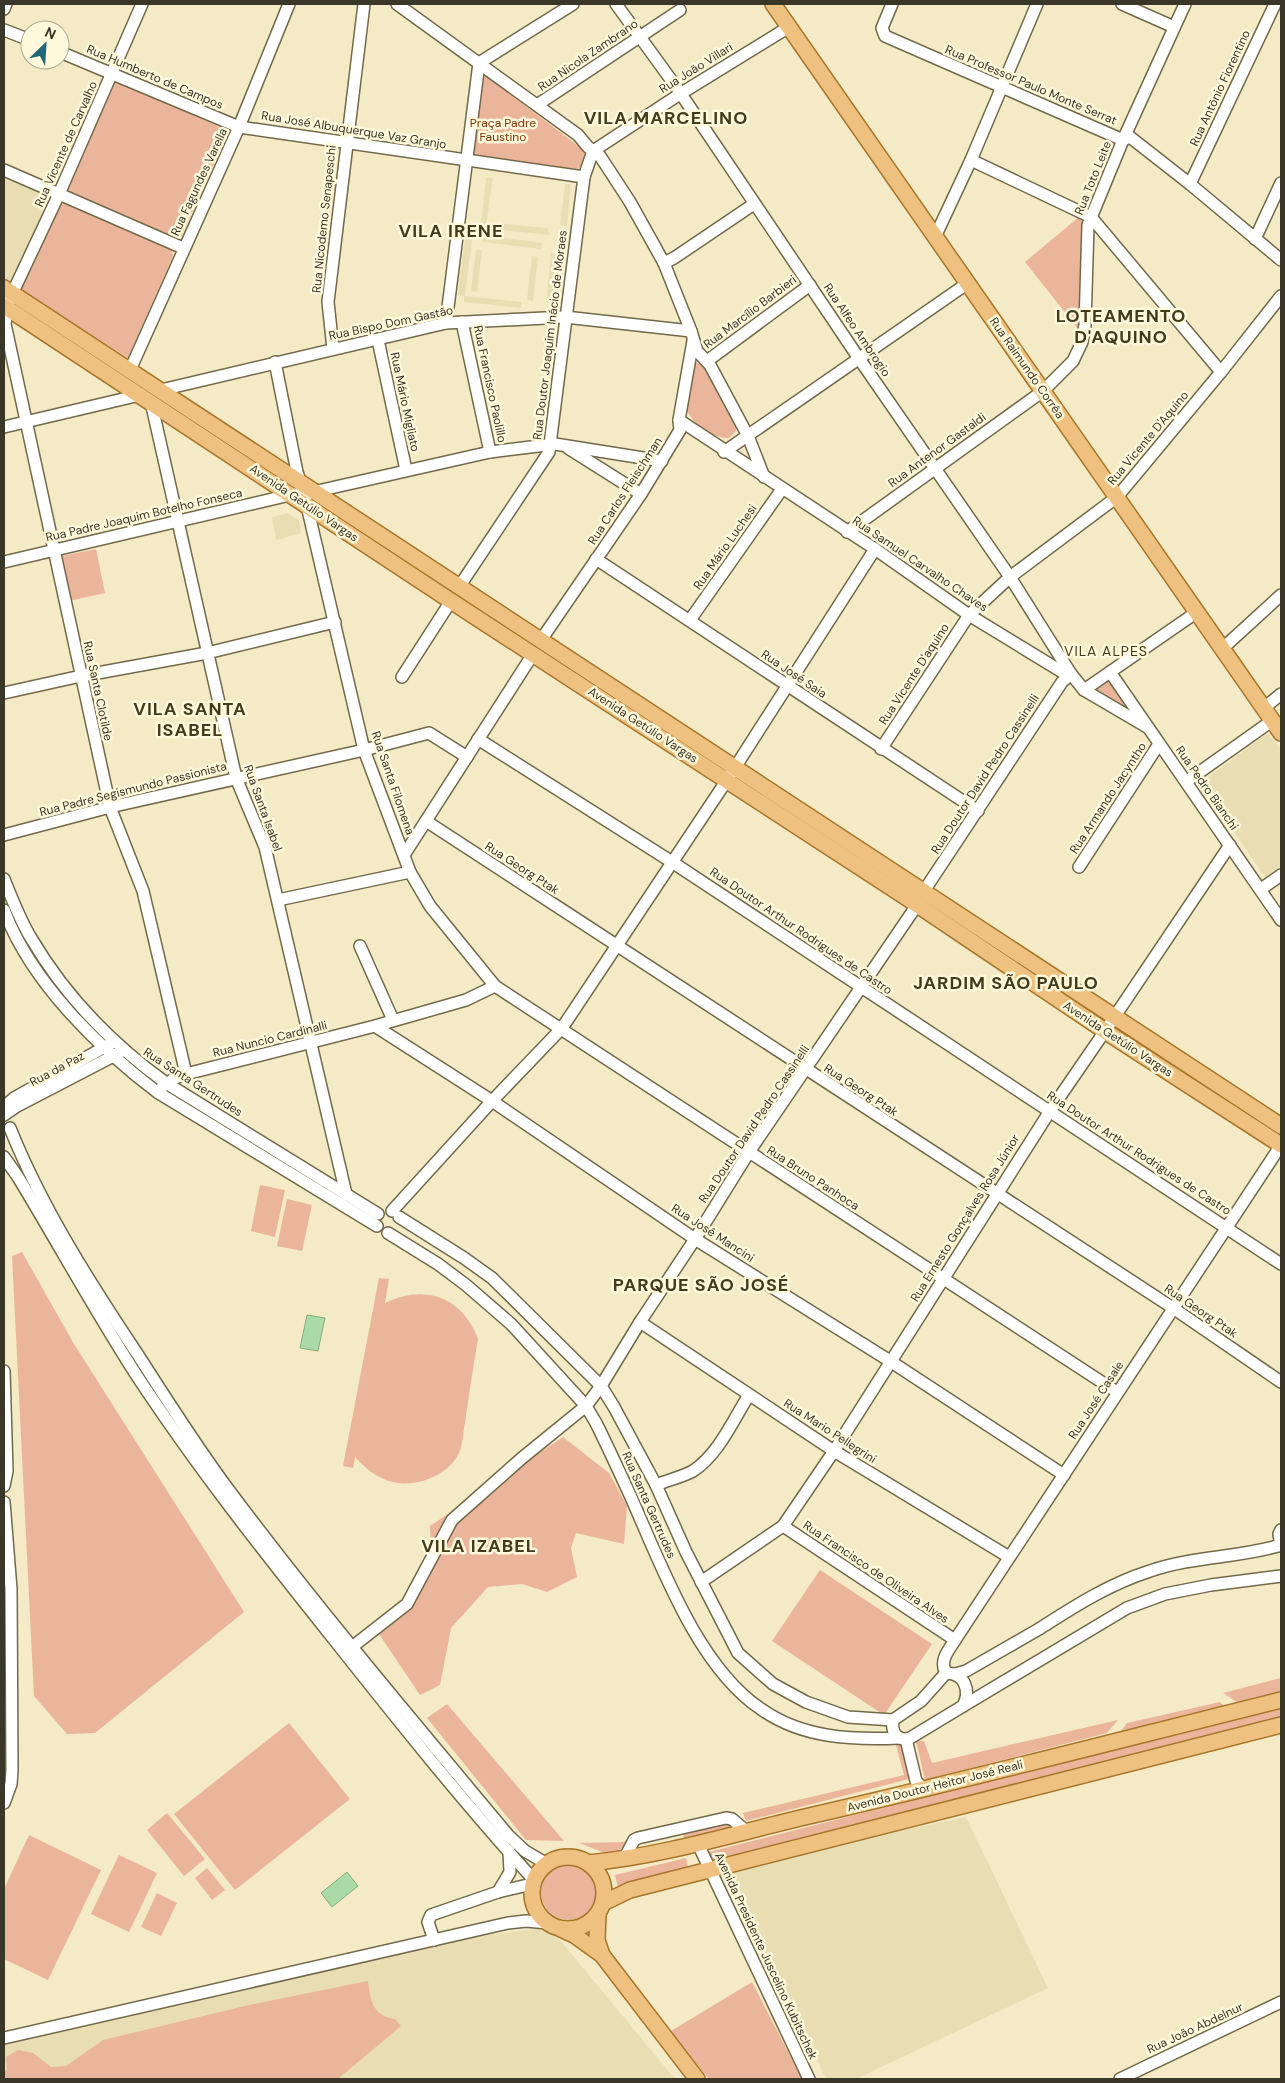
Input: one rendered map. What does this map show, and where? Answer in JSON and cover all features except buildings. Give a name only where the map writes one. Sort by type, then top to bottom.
[{"type":"main road","name":"Rua Raimundo Corrêa","points":[[774,4],[1281,733]]},
{"type":"main road","name":"Avenida Getúlio Vargas","points":[[6,299],[130,370],[151,396]]},
{"type":"main road","name":"Avenida Getúlio Vargas","points":[[6,299],[151,396],[304,494],[459,587],[541,640],[917,905],[1105,1031],[1281,1145]]},
{"type":"main road","name":"Avenida Getúlio Vargas","points":[[304,494],[451,601],[533,654],[924,891],[1281,1126]]},
{"type":"main road","name":"Avenida Doutor Heitor José Reali","points":[[588,1863],[624,1859],[698,1844],[924,1790],[1281,1700]]},
{"type":"main road","name":"Avenida Doutor Heitor José Reali","points":[[601,1908],[630,1890],[708,1869],[1281,1725]]},
{"type":"main road","points":[[924,1790],[929,1814]]},
{"type":"main road","points":[[876,1800],[883,1825]]},
{"type":"main road","points":[[602,1955],[597,1940],[604,1892],[602,1881],[588,1863],[568,1857],[557,1859],[540,1871],[533,1882],[532,1897],[534,1907],[540,1916],[554,1926],[574,1935],[602,1955],[697,2079]]},
{"type":"main road","points":[[554,1926],[582,1927],[601,1908]]},
{"type":"street","points":[[4,10],[6,4]]},
{"type":"street","name":"Rua Vicente de Carvalho","points":[[6,299],[59,194],[142,4]]},
{"type":"street","name":"Rua Fagundes Varella","points":[[130,370],[183,248],[239,127],[289,4]]},
{"type":"street","name":"Rua Nicodemo Senapeschi","points":[[333,349],[328,302],[364,4]]},
{"type":"street","points":[[397,4],[537,104],[578,135],[600,156],[630,202],[664,263],[697,351],[707,361],[748,436],[764,478]]},
{"type":"street","points":[[479,63],[574,4]]},
{"type":"street","name":"Rua Alfeo Ambrogio","points":[[616,4],[680,94],[858,358],[1010,578],[1071,674]]},
{"type":"street","name":"Rua Professor Paulo Monte Serrat","points":[[892,4],[882,32],[885,36],[1123,140],[1130,138],[1190,184],[1281,260]]},
{"type":"street","points":[[935,237],[971,160],[1037,4]]},
{"type":"street","points":[[1122,4],[1174,27]]},
{"type":"street","name":"Rua Toto Leite","points":[[1043,391],[1070,366],[1082,342],[1085,325],[1088,225],[1123,140],[1185,4]]},
{"type":"street","name":"Rua Antônio Fiorentino","points":[[1190,184],[1275,4]]},
{"type":"street","name":"Rua Nicola Zambrano","points":[[537,104],[680,10]]},
{"type":"street","name":"Rua João Villari","points":[[593,151],[680,94],[789,27]]},
{"type":"street","points":[[4,30],[20,36]]},
{"type":"street","name":"Rua Humberto de Campos","points":[[70,56],[239,127]]},
{"type":"street","points":[[446,323],[465,161],[479,63]]},
{"type":"street","name":"Rua José Albuquerque Vaz Granjo","points":[[239,127],[584,177]]},
{"type":"street","name":"Rua Doutor Joaquim Inácio de Moraes","points":[[459,587],[549,452],[584,177],[593,151]]},
{"type":"street","points":[[971,160],[1091,217],[1221,372]]},
{"type":"street","points":[[4,170],[183,248]]},
{"type":"street","points":[[1255,239],[1281,183]]},
{"type":"street","points":[[664,263],[754,204]]},
{"type":"street","points":[[724,452],[968,283]]},
{"type":"street","name":"Rua Marcílio Barbieri","points":[[707,361],[810,285]]},
{"type":"street","name":"Rua Vicente D'Aquino","points":[[969,615],[1010,578],[1118,497],[1281,296]]},
{"type":"street","name":"Rua Santa Clotilde","points":[[6,299],[5,324],[25,422],[110,806],[143,891],[186,1074]]},
{"type":"street","name":"Rua Bispo Dom Gastão","points":[[4,427],[151,396],[275,362],[446,323],[565,317],[692,336]]},
{"type":"street","name":"Rua Francisco Paolillo","points":[[462,322],[490,452]]},
{"type":"street","name":"Rua Carlos Fleischman","points":[[541,640],[641,494],[680,430],[679,420],[692,336]]},
{"type":"street","name":"Rua Mário Migliato","points":[[378,340],[406,470]]},
{"type":"street","name":"Rua Santa Filomena","points":[[275,362],[364,750],[410,872],[430,906],[495,986]]},
{"type":"street","name":"Rua Antenor Gastaldi","points":[[847,532],[1043,391]]},
{"type":"street","name":"Rua Santa Isabel","points":[[151,396],[177,521],[236,778],[265,847],[346,1194]]},
{"type":"street","name":"Rua Samuel Carvalho Chaves","points":[[679,420],[724,452],[875,549],[969,615],[1064,673],[1071,674],[1084,690],[1147,726]]},
{"type":"street","points":[[562,445],[641,494]]},
{"type":"street","name":"Rua Padre Joaquim Botelho Fonseca","points":[[4,562],[177,521],[490,452],[562,445],[662,461]]},
{"type":"street","name":"Rua Mário Luchesi","points":[[690,620],[782,490]]},
{"type":"street","points":[[396,1214],[492,1101],[562,1028],[731,773],[875,549]]},
{"type":"street","name":"Rua José Saia","points":[[596,559],[690,620],[787,687],[978,811]]},
{"type":"street","points":[[1223,648],[1281,595]]},
{"type":"street","points":[[402,676],[451,601]]},
{"type":"street","points":[[1084,690],[1198,612]]},
{"type":"street","name":"Rua Vicente D'aquino","points":[[881,749],[969,615]]},
{"type":"street","points":[[4,693],[81,676],[207,653],[335,622]]},
{"type":"street","points":[[404,855],[533,654]]},
{"type":"street","name":"Rua Pedro Bianchi","points":[[1110,672],[1159,744],[1187,781],[1281,920]]},
{"type":"street","name":"Rua Doutor David Pedro Cassinelli","points":[[924,891],[1062,682],[1071,674]]},
{"type":"street","points":[[1187,781],[1268,714],[1281,694]]},
{"type":"street","name":"Rua Padre Segismundo Passionista","points":[[4,835],[110,806],[364,750],[429,733],[467,757]]},
{"type":"street","name":"Rua Doutor Arthur Rodrigues de Castro","points":[[478,739],[672,862],[1281,1264]]},
{"type":"street","name":"Rua Armando Jacyntho","points":[[1079,867],[1159,744]]},
{"type":"street","name":"Rua Georg Ptak","points":[[426,821],[1173,1308],[1281,1382]]},
{"type":"street","name":"Rua Ernesto Gonçalves Rosa Júnior","points":[[701,1582],[783,1526],[834,1452],[1050,1111],[1230,844]]},
{"type":"street","points":[[278,900],[410,872]]},
{"type":"street","points":[[1260,889],[1281,875]]},
{"type":"street","name":"Rua Santa Gertrudes","points":[[4,879],[27,931],[51,970],[110,1048]]},
{"type":"street","name":"Rua Doutor David Pedro Cassinelli","points":[[352,1647],[407,1604],[452,1520],[522,1458],[586,1406],[601,1386],[749,1152],[917,905]]},
{"type":"street","name":"Rua Santa Gertrudes","points":[[4,910],[28,958],[45,983],[110,1048],[158,1092],[377,1226]]},
{"type":"street","points":[[360,946],[393,1020]]},
{"type":"street","name":"Rua Nuncio Cardinalli","points":[[158,1092],[166,1083],[186,1074],[375,1026],[466,1000],[495,986]]},
{"type":"street","name":"Rua Bruno Panhoca","points":[[495,986],[1117,1392]]},
{"type":"street","name":"Rua José Mancini","points":[[375,1026],[492,1101],[695,1239],[890,1361],[1064,1475]]},
{"type":"street","name":"Rua da Paz","points":[[4,1112],[17,1106],[110,1048],[124,1051]]},
{"type":"street","name":"Rua Santa Gertrudes","points":[[124,1051],[166,1083],[378,1214]]},
{"type":"street","points":[[4,1112],[23,1161],[45,1204],[117,1323],[192,1439],[352,1647],[508,1835],[525,1851],[548,1864]]},
{"type":"street","points":[[4,1144],[10,1128]]},
{"type":"street","name":"Rua José Casale","points":[[951,1673],[943,1667],[943,1661],[954,1640],[1281,1145]]},
{"type":"street","points":[[4,1157],[23,1185],[101,1320],[143,1385],[214,1487],[374,1690],[533,1882],[431,1915],[428,1922],[434,1940]]},
{"type":"street","points":[[382,1210],[396,1214],[399,1224],[396,1230],[388,1233],[380,1231],[376,1218],[378,1214],[382,1210]]},
{"type":"street","name":"Rua Santa Gertrudes","points":[[396,1214],[492,1278],[601,1386],[656,1485],[701,1582],[738,1653],[773,1684],[806,1702],[848,1717],[893,1720]]},
{"type":"street","name":"Rua Santa Gertrudes","points":[[388,1233],[459,1280],[511,1324],[586,1406],[596,1423],[658,1559],[696,1634],[726,1678],[742,1695],[762,1710],[813,1733],[866,1739],[903,1738]]},
{"type":"street","name":"Rua Mario Pellegrini","points":[[640,1322],[834,1452],[1009,1557]]},
{"type":"street","points":[[4,1371],[6,1471],[4,1486]]},
{"type":"street","points":[[656,1485],[692,1472],[712,1455],[749,1395]]},
{"type":"street","points":[[4,1502],[12,1770],[4,1802]]},
{"type":"street","name":"Rua Francisco de Oliveira Alves","points":[[783,1526],[954,1640]]},
{"type":"street","points":[[1281,1530],[1279,1534],[1281,1546],[1152,1570],[1120,1582],[1083,1600],[966,1671],[951,1673],[921,1701],[893,1720],[892,1728],[894,1735],[903,1738],[963,1706],[1127,1608],[1165,1594],[1220,1583],[1281,1576]]},
{"type":"street","points":[[951,1673],[968,1688],[968,1697],[963,1706]]},
{"type":"street","points":[[903,1738],[916,1781],[924,1790]]},
{"type":"street","points":[[624,1859],[634,1840],[638,1838],[726,1818],[732,1819],[746,1831]]},
{"type":"street","name":"Avenida Presidente Juscelino Kubitschek","points":[[698,1844],[708,1869],[809,2079]]},
{"type":"street","points":[[498,1892],[510,1872],[509,1851]]},
{"type":"street","points":[[4,2038],[508,1923],[526,1921],[554,1926]]},
{"type":"street","name":"Rua João Abdelnur","points":[[1120,2079],[1281,2002]]},
{"type":"shaded area","points":[[4,175],[49,196],[14,280],[9,282],[4,279]]},
{"type":"shaded area","points":[[486,178],[493,178],[486,226],[481,225]]},
{"type":"shaded area","points":[[565,184],[571,184],[567,226],[560,225]]},
{"type":"shaded area","points":[[467,223],[474,224],[465,296],[522,302],[521,308],[464,302],[464,296],[458,295]]},
{"type":"shaded area","points":[[496,223],[548,228],[549,235],[495,229]]},
{"type":"shaded area","points":[[483,235],[542,243],[541,249],[482,242]]},
{"type":"shaded area","points":[[476,250],[482,250],[477,292],[471,291]]},
{"type":"shaded area","points":[[551,253],[558,254],[552,303],[546,302]]},
{"type":"shaded area","points":[[532,256],[538,257],[533,301],[527,300]]},
{"type":"shaded area","points":[[287,513],[299,520],[301,533],[276,540],[272,517]]},
{"type":"shaded area","points":[[1268,733],[1281,750],[1281,866],[1265,877],[1200,783]]},
{"type":"shaded area","points":[[307,1315],[325,1318],[318,1351],[300,1348]]},
{"type":"shaded area","points":[[966,1817],[1048,1988],[856,2079],[826,2079],[730,1881],[734,1866]]},
{"type":"shaded area","points":[[347,1872],[358,1886],[332,1907],[321,1893]]},
{"type":"shaded area","points":[[549,1927],[675,2079],[4,2079],[4,2043],[443,1941]]},
{"type":"green space","name":"Praça Padre Faustino","points":[[483,77],[487,77],[581,148],[586,155],[582,165],[572,171],[476,157],[471,153]]},
{"type":"green space","points":[[117,80],[226,130],[227,134],[181,237],[178,239],[68,192],[66,188],[113,82]]},
{"type":"green space","points":[[64,203],[172,250],[173,256],[128,358],[22,290],[22,286],[58,207]]},
{"type":"green space","points":[[1079,217],[1084,224],[1079,330],[1025,262]]},
{"type":"green space","points":[[696,363],[707,367],[736,424],[736,431],[729,438],[723,438],[704,430],[687,410],[692,370]]},
{"type":"green space","points":[[316,500],[725,769],[719,768],[317,503]]},
{"type":"green space","points":[[96,549],[105,593],[69,601],[62,556]]},
{"type":"green space","points":[[1109,679],[1129,708],[1129,710],[1096,690]]},
{"type":"green space","points":[[1116,1024],[1281,1133],[1281,1139],[1114,1028]]},
{"type":"green space","points":[[260,1185],[285,1190],[275,1237],[251,1231]]},
{"type":"green space","points":[[287,1199],[312,1205],[302,1251],[277,1246]]},
{"type":"green space","points":[[22,1252],[74,1344],[244,1612],[95,1733],[67,1734],[34,1696],[12,1256]]},
{"type":"green space","points":[[379,1278],[389,1279],[385,1303],[400,1297],[414,1295],[440,1298],[452,1304],[462,1313],[471,1324],[478,1339],[459,1453],[451,1465],[440,1474],[419,1482],[396,1483],[380,1478],[355,1457],[353,1468],[343,1466]]},
{"type":"green space","points":[[563,1437],[609,1473],[627,1506],[624,1544],[576,1533],[571,1548],[577,1577],[547,1592],[522,1584],[488,1587],[451,1628],[440,1685],[420,1695],[373,1625],[404,1604],[431,1549],[430,1526]]},
{"type":"green space","points":[[820,1570],[932,1644],[884,1715],[772,1641]]},
{"type":"green space","points":[[1281,1678],[1281,1691],[1237,1702],[1223,1693]]},
{"type":"green space","points":[[1220,1702],[1225,1707],[1121,1731],[1127,1723]]},
{"type":"green space","points":[[447,1704],[564,1841],[526,1840],[427,1718]]},
{"type":"green space","points":[[1281,1707],[1281,1720],[712,1863],[705,1853]]},
{"type":"green space","points":[[1118,1720],[1107,1733],[925,1780],[916,1741],[924,1741],[932,1763]]},
{"type":"green space","points":[[289,1723],[350,1799],[235,1890],[174,1814]]},
{"type":"green space","points":[[895,1741],[904,1742],[909,1779],[746,1821],[743,1813],[904,1775]]},
{"type":"green space","points":[[167,1813],[205,1859],[184,1876],[147,1830]]},
{"type":"green space","points":[[730,1822],[735,1827],[685,1840],[683,1834]]},
{"type":"green space","points":[[29,1835],[101,1870],[48,1980],[4,1959],[4,1889]]},
{"type":"green space","points":[[626,1842],[615,1857],[579,1843]]},
{"type":"green space","points":[[119,1855],[157,1873],[129,1932],[91,1914]]},
{"type":"green space","points":[[686,1858],[689,1871],[618,1888],[615,1875]]},
{"type":"green space","points":[[564,1864],[574,1864],[589,1872],[595,1881],[597,1892],[595,1903],[589,1912],[574,1920],[564,1920],[553,1915],[546,1908],[541,1897],[541,1887],[546,1876],[553,1869]]},
{"type":"green space","points":[[207,1868],[225,1890],[212,1900],[195,1878]]},
{"type":"green space","points":[[157,1893],[177,1903],[161,1936],[141,1927]]},
{"type":"green space","points":[[368,1981],[370,1995],[377,2011],[395,2019],[401,2026],[338,2079],[4,2079],[4,2071],[7,2070],[6,2057],[18,2050],[33,2053],[51,2067],[66,2066],[103,2040],[249,2005]]},
{"type":"green space","points":[[752,1982],[802,2079],[709,2079],[671,2031]]},
{"type":"district","name":"VILA MARCELINO","points":[[666,118]]},
{"type":"district","name":"VILA IRENE","points":[[451,231]]},
{"type":"district","name":"LOTEAMENTO D'AQUINO","points":[[1121,326]]},
{"type":"district","name":"VILA ALPES","points":[[1106,651]]},
{"type":"district","name":"VILA SANTA ISABEL","points":[[190,720]]},
{"type":"district","name":"JARDIM SÃO PAULO","points":[[1006,983]]},
{"type":"district","name":"PARQUE SÃO JOSÉ","points":[[701,1285]]},
{"type":"district","name":"VILA IZABEL","points":[[479,1546]]}]
